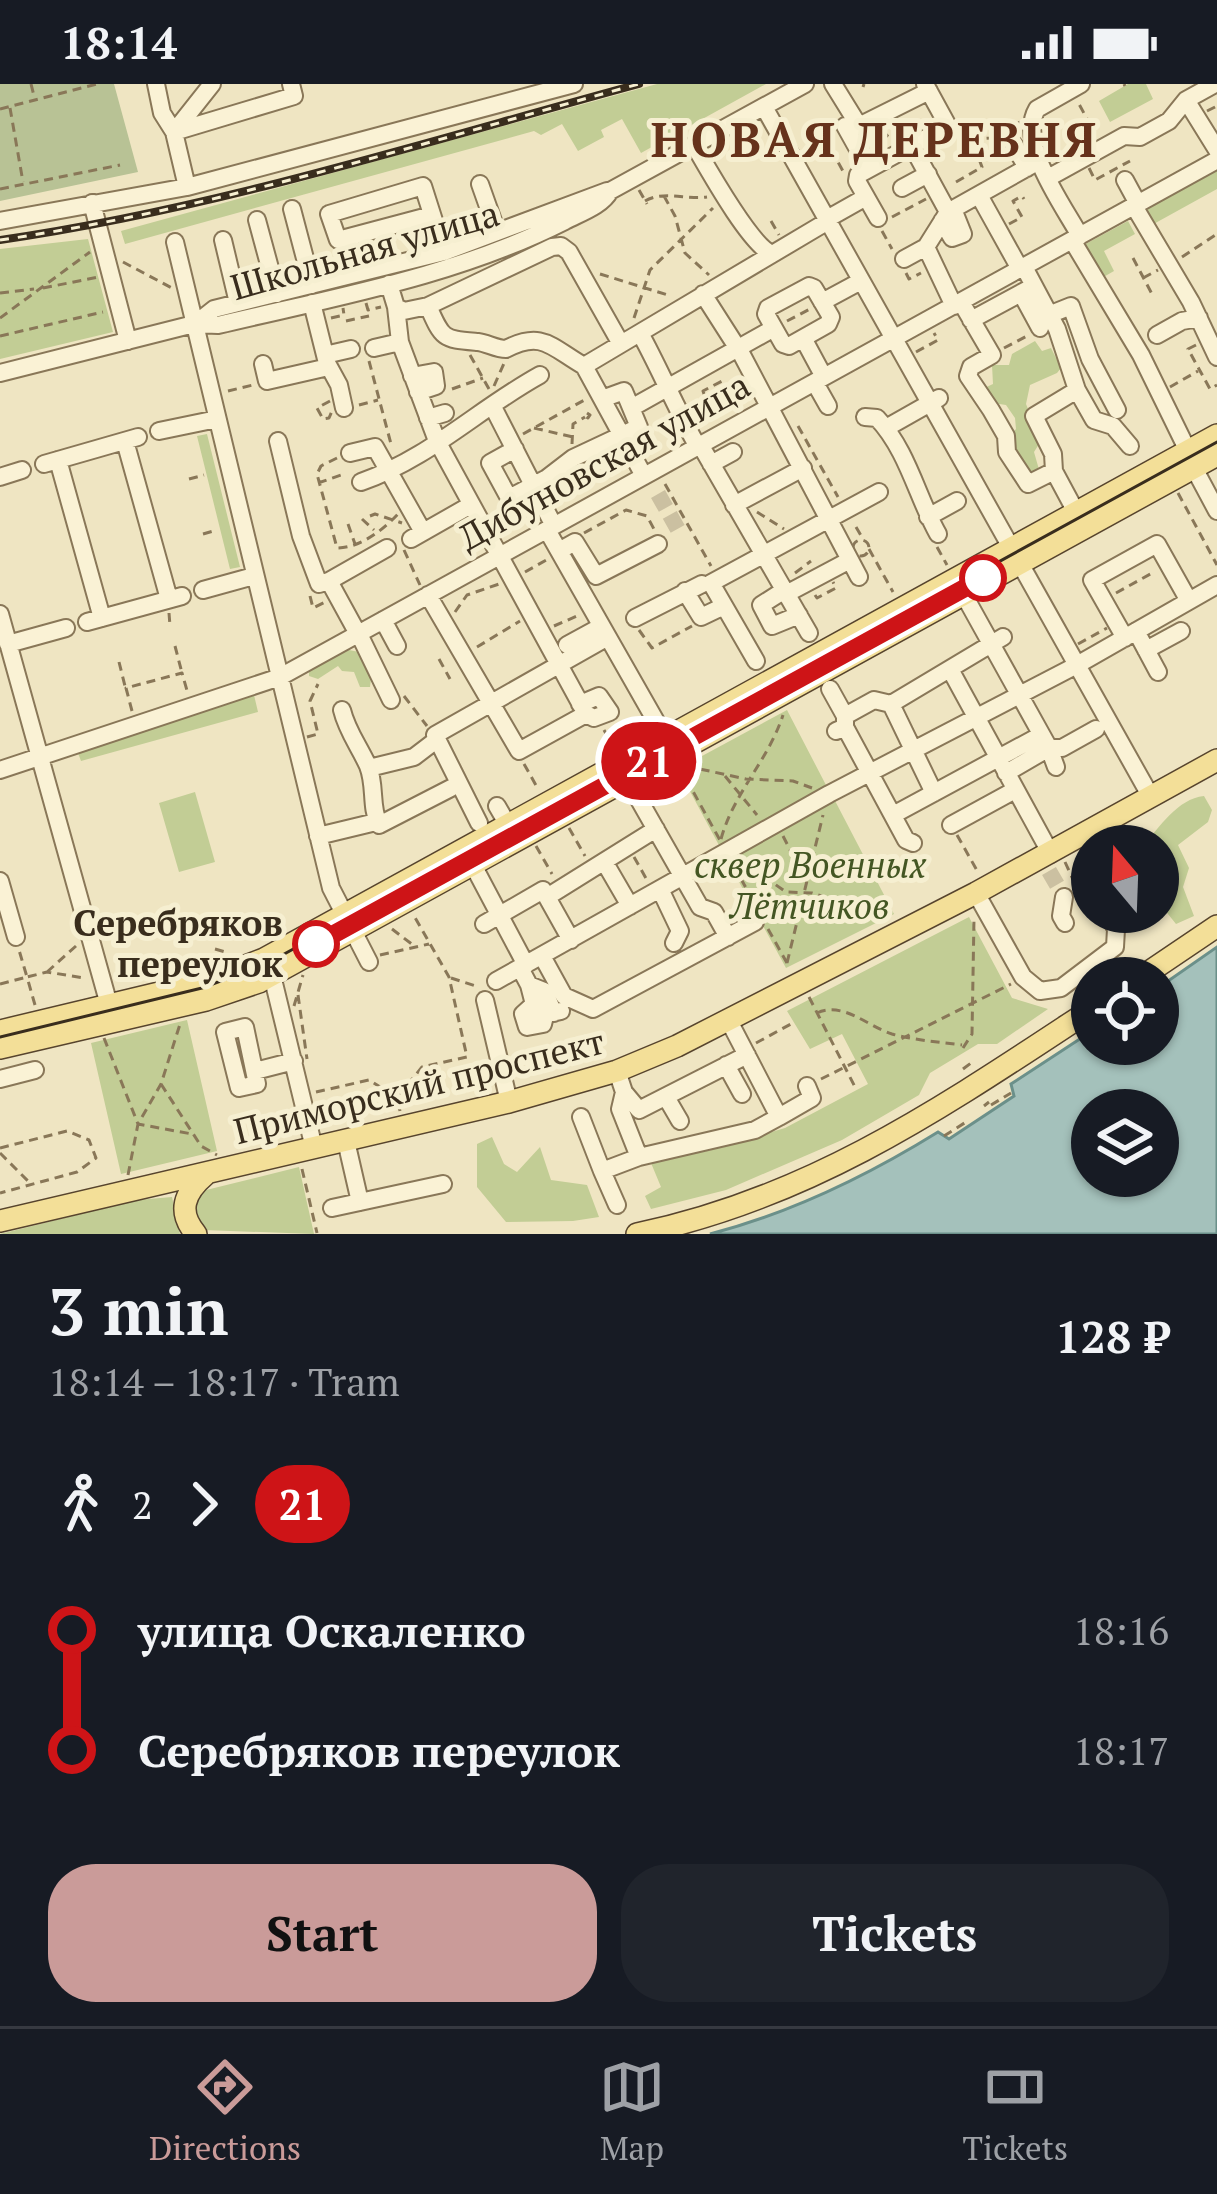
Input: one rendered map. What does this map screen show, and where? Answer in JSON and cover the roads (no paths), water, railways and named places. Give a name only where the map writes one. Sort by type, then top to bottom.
[{"type":"main road","points":[[0,1048],[226,994],[272,975],[502,816],[666,739],[890,600],[1016,556],[1191,460],[1217,435]]},
{"type":"main road","points":[[0,1031],[109,1021],[222,977],[472,866],[964,595],[1076,512],[1191,460],[1217,455]]},
{"type":"main road","name":"Приморский проспект","points":[[0,1221],[205,1174],[308,1158],[346,1141],[508,1102],[576,1102],[976,893],[1052,861],[1217,760]]},
{"type":"main road","points":[[1171,957],[1217,926]]},
{"type":"main road","points":[[637,1234],[734,1208],[822,1174],[909,1127],[1071,1023]]},
{"type":"main road","points":[[196,1234],[184,1203],[205,1174]]},
{"type":"street","points":[[155,84],[188,188]]},
{"type":"street","points":[[173,132],[212,84]]},
{"type":"street","points":[[173,132],[294,96],[291,84]]},
{"type":"street","points":[[0,221],[188,188],[512,92],[574,84]]},
{"type":"street","name":"Школьная улица","points":[[0,373],[194,324],[218,325],[314,303],[541,242],[606,199],[610,191],[805,84]]},
{"type":"street","points":[[833,84],[840,131],[869,169]]},
{"type":"street","points":[[1038,169],[1033,115],[1081,84]]},
{"type":"street","points":[[904,259],[926,247],[948,214],[1038,169],[1140,136],[1170,120],[1186,100],[1215,84]]},
{"type":"street","points":[[840,131],[863,126],[927,87],[950,122],[925,142],[869,169],[857,181],[877,222]]},
{"type":"street","points":[[1186,100],[1213,139]]},
{"type":"street","points":[[764,107],[894,339],[997,479],[1016,556],[1151,797]]},
{"type":"street","points":[[925,142],[928,174],[948,214]]},
{"type":"street","points":[[1014,145],[1038,169],[1077,248],[1114,306],[1217,511]]},
{"type":"street","points":[[694,146],[724,199],[772,254]]},
{"type":"street","name":"Дибуновская улица","points":[[0,770],[280,677],[425,592],[653,482],[700,446],[1022,268],[1077,248],[1136,205],[1188,181],[1217,160]]},
{"type":"street","points":[[902,188],[928,174]]},
{"type":"street","points":[[1132,178],[1136,205],[1199,317],[1217,359],[1200,370]]},
{"type":"street","points":[[480,184],[497,232]]},
{"type":"street","points":[[432,214],[338,240],[329,214],[423,186],[432,214],[444,253]]},
{"type":"street","name":"Школьная улица","points":[[194,324],[214,309],[277,294],[314,303],[497,232],[547,202],[610,191]]},
{"type":"street","points":[[980,196],[1022,268],[1094,420],[1113,426],[1130,446]]},
{"type":"street","points":[[584,366],[863,199]]},
{"type":"street","points":[[92,203],[128,341]]},
{"type":"street","points":[[292,209],[326,359],[343,403]]},
{"type":"street","points":[[257,220],[277,294]]},
{"type":"street","points":[[224,240],[238,303]]},
{"type":"street","points":[[175,242],[331,888],[368,960]]},
{"type":"street","points":[[326,359],[400,334],[541,242],[561,247],[669,386],[670,400],[737,504],[809,633]]},
{"type":"street","points":[[926,247],[992,356],[971,367],[968,376],[1006,436],[1007,452],[997,479]]},
{"type":"street","points":[[822,302],[861,280]]},
{"type":"street","points":[[389,284],[415,384],[437,416],[437,441],[500,555],[508,586],[588,712],[519,751],[425,592]]},
{"type":"street","points":[[809,286],[822,302],[829,324],[789,346],[783,344],[766,314],[768,308],[809,286]]},
{"type":"street","points":[[971,320],[1028,289]]},
{"type":"street","points":[[709,290],[854,568],[761,604],[772,626],[799,615]]},
{"type":"street","points":[[395,305],[430,312]]},
{"type":"street","points":[[430,312],[438,329],[453,341],[480,341],[506,350],[526,338],[537,339],[584,366],[653,482]]},
{"type":"street","points":[[1157,335],[1199,317]]},
{"type":"street","points":[[1049,324],[1078,328],[1118,410]]},
{"type":"street","points":[[633,407],[774,328]]},
{"type":"street","points":[[802,338],[828,406]]},
{"type":"street","points":[[265,373],[324,368],[326,359]]},
{"type":"street","points":[[352,478],[393,471],[431,450],[493,400],[541,375]]},
{"type":"street","points":[[513,444],[490,463],[509,498],[593,447],[639,427],[633,407],[619,390],[600,396]]},
{"type":"street","points":[[1076,512],[1054,471],[1053,454],[1034,416],[1077,390]]},
{"type":"street","points":[[1138,403],[1157,393]]},
{"type":"street","points":[[493,400],[603,632],[666,739]]},
{"type":"street","points":[[886,428],[935,400]]},
{"type":"street","points":[[865,417],[877,418],[886,428],[923,494],[938,535]]},
{"type":"street","points":[[159,431],[217,419]]},
{"type":"street","points":[[132,439],[176,597],[95,620],[51,462],[132,439]]},
{"type":"street","points":[[278,441],[301,536],[324,549],[319,584],[499,482]]},
{"type":"street","points":[[350,453],[375,447],[393,471],[407,503],[402,537]]},
{"type":"street","points":[[711,464],[733,452]]},
{"type":"street","points":[[737,504],[802,468]]},
{"type":"street","points":[[0,477],[22,470]]},
{"type":"street","points":[[997,479],[1028,484],[1054,471]]},
{"type":"street","points":[[755,662],[711,583],[879,492]]},
{"type":"street","points":[[928,517],[957,501]]},
{"type":"street","points":[[563,550],[596,576],[658,544]]},
{"type":"street","points":[[1158,672],[1092,580],[1156,544],[1189,602]]},
{"type":"street","points":[[203,590],[254,576]]},
{"type":"street","points":[[328,580],[394,691]]},
{"type":"street","points":[[635,618],[699,581],[701,617],[724,606]]},
{"type":"street","points":[[508,1102],[487,990],[571,940],[600,929],[630,906],[700,867],[723,846],[908,757],[1077,664],[1126,630],[1217,586]]},
{"type":"street","points":[[964,595],[997,640],[1056,767]]},
{"type":"street","points":[[0,614],[109,1021]]},
{"type":"street","points":[[383,620],[397,646]]},
{"type":"street","points":[[8,644],[66,628]]},
{"type":"street","points":[[1146,650],[1181,631]]},
{"type":"street","points":[[564,640],[603,632]]},
{"type":"street","points":[[369,768],[414,757],[438,730],[559,664],[603,632]]},
{"type":"street","points":[[842,725],[874,700],[891,704],[997,640]]},
{"type":"street","points":[[951,671],[1052,861]]},
{"type":"street","points":[[830,688],[842,725],[906,840],[913,843]]},
{"type":"street","points":[[891,704],[908,757],[934,793]]},
{"type":"street","points":[[344,719],[369,768],[376,822]]},
{"type":"street","points":[[893,815],[1045,742],[1062,748],[1096,729]]},
{"type":"street","points":[[432,735],[479,823]]},
{"type":"street","points":[[318,836],[376,822],[383,825],[451,788]]},
{"type":"street","points":[[951,825],[1015,790]]},
{"type":"street","points":[[638,798],[700,907],[714,912],[728,937]]},
{"type":"street","points":[[491,920],[543,890],[553,893],[656,830]]},
{"type":"street","points":[[472,866],[491,920],[564,996],[593,1009],[755,922]]},
{"type":"street","points":[[599,867],[630,906]]},
{"type":"street","points":[[0,881],[16,937]]},
{"type":"street","points":[[657,891],[678,922],[679,938],[674,943]]},
{"type":"street","points":[[553,893],[571,940]]},
{"type":"street","points":[[976,893],[1030,987],[1052,992],[1108,954],[1118,939],[1116,933]]},
{"type":"street","points":[[1064,900],[1065,923]]},
{"type":"street","points":[[529,963],[529,985],[548,1011]]},
{"type":"street","points":[[272,975],[300,1089],[308,1158]]},
{"type":"street","points":[[728,1019],[779,1117]]},
{"type":"street","points":[[621,1082],[640,1110],[745,1052]]},
{"type":"street","points":[[255,1071],[294,1061]]},
{"type":"street","points":[[726,1065],[742,1094]]},
{"type":"street","points":[[0,1079],[34,1070]]},
{"type":"street","points":[[621,1082],[620,1109],[639,1157]]},
{"type":"street","points":[[602,1172],[639,1157],[754,1130],[812,1099],[807,1086]]},
{"type":"street","points":[[666,1097],[680,1121]]},
{"type":"street","points":[[576,1102],[616,1205]]},
{"type":"street","points":[[346,1141],[360,1202]]},
{"type":"street","points":[[332,1208],[443,1184]]},
{"type":"water","points":[[1217,947],[1217,1234],[710,1234],[828,1192],[938,1132],[949,1139],[1014,1096],[1011,1084],[1071,1045],[1071,1065],[1179,1065],[1179,973]]},
{"type":"tunnel","points":[[658,494],[680,533]]},
{"type":"tunnel","points":[[1049,871],[1064,897]]},
{"type":"tram line","points":[[0,1037],[202,988],[266,964],[1217,442]]},
{"type":"tram line","name":"21","points":[[316,944],[983,578]]},
{"type":"railway","points":[[0,240],[241,192],[639,84]]},
{"type":"place","name":"Серебряков переулок","points":[[316,944]]},
{"type":"district","name":"НОВАЯ ДЕРЕВНЯ","points":[[875,140]]},
{"type":"park label","name":"сквер Военных Лётчиков","points":[[810,886]]}]
